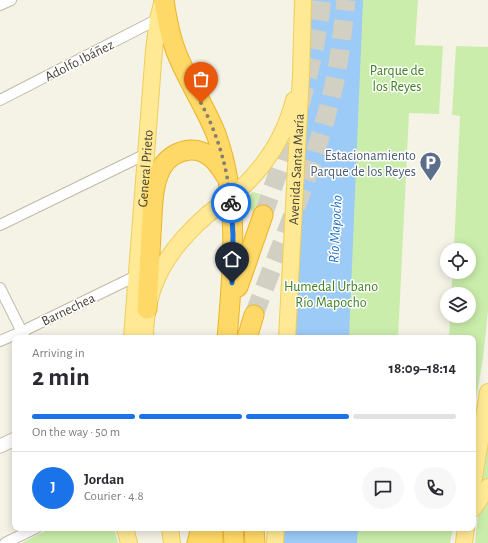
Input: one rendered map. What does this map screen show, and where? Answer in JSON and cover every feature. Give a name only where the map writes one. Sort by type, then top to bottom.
[{"type":"highway","points":[[163,0],[174,49],[212,124],[234,186],[232,214],[232,283],[227,335]]},
{"type":"highway","points":[[147,309],[154,190],[164,164],[168,159],[178,153],[188,150],[199,151],[214,160],[234,186]]},
{"type":"highway","points":[[228,335],[242,272],[263,215]]},
{"type":"highway","points":[[248,335],[254,315]]},
{"type":"highway","points":[[197,543],[200,531]]},
{"type":"highway","points":[[213,531],[213,543]]},
{"type":"highway","points":[[233,531],[234,543]]},
{"type":"highway","points":[[254,531],[255,543]]},
{"type":"main road","name":"General Prieto","points":[[132,335],[158,20],[163,0]]},
{"type":"main road","name":"Avenida Santa María","points":[[287,335],[301,74],[303,0]]},
{"type":"main road","points":[[145,335],[147,309],[153,286],[166,260],[184,237],[234,186],[257,173],[276,146],[289,117],[301,74]]},
{"type":"main road","points":[[476,466],[488,392]]},
{"type":"main road","points":[[476,504],[488,487]]},
{"type":"main road","points":[[127,531],[129,543]]},
{"type":"main road","points":[[170,531],[172,543]]},
{"type":"main road","points":[[275,543],[276,531]]},
{"type":"main road","points":[[464,543],[466,531]]},
{"type":"street","points":[[0,5],[11,0]]},
{"type":"street","name":"Adolfo Ibáñez","points":[[0,100],[158,20]]},
{"type":"street","points":[[0,225],[146,154]]},
{"type":"street","name":"Barnechea","points":[[23,335],[136,276]]},
{"type":"street","points":[[0,288],[23,335]]},
{"type":"street","name":"Barnechea","points":[[0,341],[12,338]]},
{"type":"street","points":[[0,446],[12,440]]},
{"type":"street","points":[[5,543],[30,531]]},
{"type":"green space","points":[[313,0],[418,0],[415,45],[443,46],[439,114],[409,113],[398,335],[296,335]]},
{"type":"green space","name":"Parque de los Reyes","points":[[456,46],[488,47],[488,311],[483,358],[476,399],[476,335],[449,335],[450,323],[476,323],[476,287],[452,287],[452,279],[476,279],[476,243],[454,243],[460,116],[452,115]]},
{"type":"green space","points":[[253,192],[260,194],[254,211],[243,208],[240,203]]},
{"type":"green space","points":[[488,440],[488,543],[475,543],[476,533]]},
{"type":"green space","points":[[45,531],[115,531],[118,543],[22,543]]},
{"type":"green space","points":[[342,531],[452,531],[450,543],[284,543]]},
{"type":"water","name":"Humedal Urbano Río Mapocho","points":[[312,0],[363,0],[349,335],[294,335]]},
{"type":"water","points":[[284,531],[358,531],[357,543],[284,543]]},
{"type":"tunnel","points":[[263,215],[286,151],[301,103],[313,54],[322,0]]},
{"type":"tunnel","points":[[254,315],[298,201],[327,114],[338,64],[346,0]]},
{"type":"way so far","points":[[201,103],[210,120],[222,153],[229,182],[231,203]]},
{"type":"place","name":"Estacionamiento Parque de los Reyes","points":[[431,182]]},
{"type":"route","points":[[231,203],[233,235],[232,283]]},
{"type":"water label","name":"Río Mapocho","points":[[335,229]]}]
